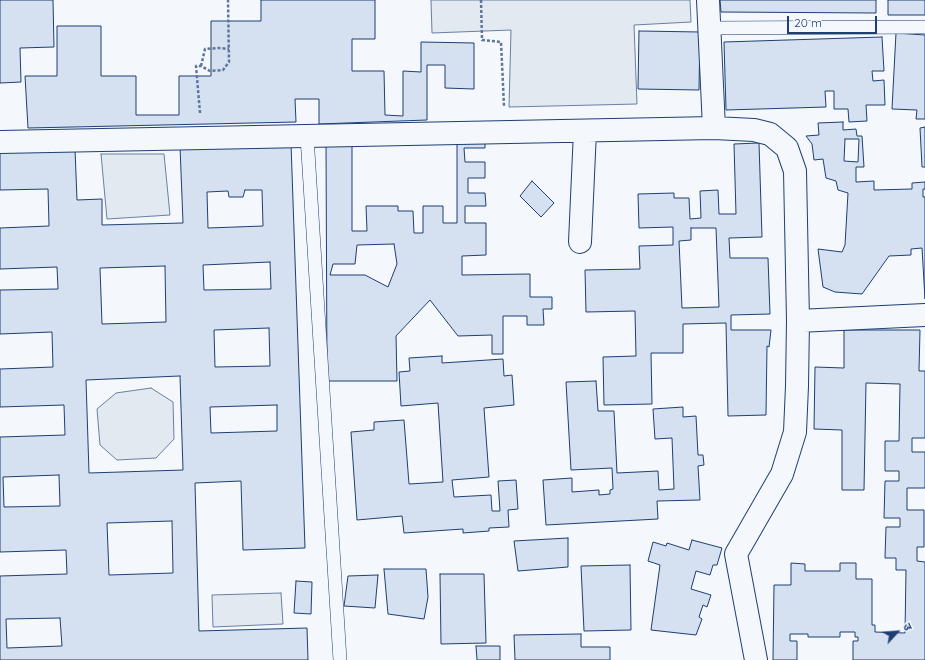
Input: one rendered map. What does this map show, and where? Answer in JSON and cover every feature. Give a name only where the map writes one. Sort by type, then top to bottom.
[{"type":"street","points":[[708,0],[714,128]]},
{"type":"street","points":[[0,142],[714,128],[754,130],[770,134],[787,148],[795,171],[798,321],[794,432],[782,474],[736,554],[756,660]]},
{"type":"street","points":[[580,242],[585,131]]},
{"type":"street","points":[[798,321],[925,315]]},
{"type":"lane","points":[[710,28],[925,27]]},
{"type":"lane","points":[[307,136],[340,660]]},
{"type":"path","points":[[203,138],[196,66],[201,66],[210,71],[223,70],[229,62],[228,0]]},
{"type":"path","points":[[481,0],[482,40],[501,42],[505,132]]},
{"type":"path","points":[[201,66],[205,49],[229,49]]},
{"type":"shaded area","points":[[431,0],[690,0],[691,22],[634,25],[637,104],[509,107],[511,30],[432,33]]},
{"type":"shaded area","points":[[101,154],[164,154],[170,215],[107,219]]},
{"type":"shaded area","points":[[151,388],[173,402],[174,439],[156,458],[117,460],[100,445],[97,409],[116,393]]},
{"type":"shaded area","points":[[281,593],[283,624],[213,627],[212,595]]},
{"type":"building","points":[[0,0],[53,0],[54,47],[20,48],[21,82],[0,83]]},
{"type":"building","points":[[261,0],[375,0],[375,39],[352,39],[352,71],[384,71],[385,115],[403,116],[403,71],[421,72],[421,42],[474,43],[474,89],[445,88],[445,65],[427,65],[427,120],[319,124],[319,99],[295,99],[296,122],[28,128],[25,76],[57,76],[57,26],[101,26],[101,76],[136,76],[136,115],[179,115],[179,76],[211,76],[211,21],[261,21]]},
{"type":"building","points":[[720,0],[876,0],[876,13],[721,12]]},
{"type":"building","points":[[888,0],[925,0],[925,15],[888,15]]},
{"type":"building","points":[[639,31],[700,32],[699,90],[638,89]]},
{"type":"building","points":[[896,33],[925,35],[925,119],[916,119],[917,110],[892,109]]},
{"type":"building","points":[[882,37],[884,71],[872,71],[873,81],[884,80],[885,105],[866,105],[867,121],[849,122],[848,109],[834,109],[834,91],[825,91],[826,107],[726,110],[724,42]]},
{"type":"building","points":[[843,122],[843,130],[856,129],[857,136],[862,136],[864,167],[856,167],[856,182],[874,181],[874,190],[912,189],[912,183],[925,182],[923,197],[925,197],[925,299],[922,248],[911,249],[911,255],[889,256],[862,294],[835,292],[823,287],[818,249],[842,252],[845,245],[848,193],[838,190],[836,181],[826,178],[823,159],[814,160],[812,144],[806,136],[819,135],[818,123]],"holes":[[[845,139],[859,139],[858,162],[844,161]]]},
{"type":"building","points":[[925,127],[925,167],[922,167],[920,128]]},
{"type":"building","points":[[457,135],[485,136],[485,148],[464,148],[465,162],[485,162],[485,178],[468,178],[468,193],[485,193],[486,206],[465,206],[465,223],[486,223],[486,255],[462,256],[462,275],[530,274],[530,297],[552,297],[552,309],[543,309],[544,325],[527,325],[527,316],[503,316],[503,354],[492,354],[492,335],[458,336],[430,300],[396,336],[397,381],[327,381],[326,140],[352,140],[352,231],[367,231],[366,206],[398,206],[398,211],[413,211],[414,233],[423,233],[423,206],[443,206],[443,223],[457,223]],"holes":[[[394,244],[397,264],[388,287],[365,275],[330,275],[333,264],[355,264],[357,245]]]},
{"type":"building","points":[[291,143],[305,548],[243,550],[241,481],[195,483],[199,631],[307,628],[308,660],[0,660],[0,576],[67,574],[66,550],[0,552],[0,437],[65,435],[64,405],[0,407],[0,369],[53,367],[52,332],[0,334],[0,290],[58,289],[57,267],[0,269],[0,228],[49,226],[48,189],[0,190],[0,151],[75,149],[77,200],[102,199],[102,225],[183,223],[180,146]],"holes":[[[245,190],[262,190],[263,226],[208,228],[207,192],[228,191],[229,197],[243,197]],[[270,262],[271,289],[204,290],[203,265]],[[165,266],[166,322],[102,324],[100,268]],[[269,328],[270,366],[215,367],[214,330]],[[180,376],[183,470],[89,473],[86,380]],[[277,405],[277,431],[211,433],[210,407]],[[59,475],[60,506],[4,507],[3,477]],[[172,521],[173,573],[109,575],[107,523]],[[60,618],[62,646],[7,648],[6,619]]]},
{"type":"building","points":[[759,143],[762,237],[729,238],[730,258],[768,258],[770,314],[731,315],[731,330],[771,330],[769,347],[767,346],[766,415],[728,416],[726,323],[683,324],[683,353],[651,353],[652,404],[604,405],[603,357],[636,356],[635,311],[586,312],[585,270],[640,269],[639,246],[673,245],[673,227],[639,228],[638,194],[674,193],[674,198],[689,198],[690,219],[701,218],[700,191],[718,190],[719,214],[736,214],[734,144]],"holes":[[[691,228],[716,228],[719,307],[682,308],[679,241],[691,240]]]},
{"type":"building","points":[[532,181],[554,203],[541,217],[520,196]]},
{"type":"building","points":[[844,330],[920,330],[919,371],[925,371],[925,438],[912,438],[912,452],[925,452],[925,488],[907,488],[907,510],[924,510],[924,547],[917,547],[917,561],[925,562],[925,660],[853,660],[853,641],[858,641],[858,637],[855,637],[855,632],[840,632],[840,637],[808,637],[808,634],[790,634],[790,641],[797,641],[797,660],[773,660],[774,585],[791,585],[791,563],[805,564],[805,571],[840,571],[840,563],[856,563],[856,579],[872,579],[872,625],[875,625],[875,632],[905,633],[906,570],[896,570],[896,558],[885,558],[886,527],[900,527],[900,518],[884,518],[885,481],[899,481],[899,471],[885,471],[885,441],[899,441],[900,384],[866,383],[864,490],[842,490],[842,430],[814,429],[815,367],[844,368]]},
{"type":"building","points":[[442,356],[442,363],[503,359],[504,376],[512,375],[514,405],[484,408],[489,477],[452,480],[454,497],[491,495],[492,511],[500,511],[498,481],[516,480],[518,509],[508,510],[509,527],[489,528],[489,531],[463,533],[463,529],[404,533],[402,516],[357,520],[351,432],[374,430],[374,422],[404,420],[409,484],[443,482],[438,403],[401,406],[399,372],[410,371],[409,358]]},
{"type":"building","points":[[596,381],[598,411],[614,411],[617,473],[658,471],[659,490],[674,489],[672,438],[655,439],[653,409],[683,407],[683,417],[696,416],[698,455],[703,455],[704,465],[698,466],[700,500],[657,501],[658,519],[546,525],[543,480],[572,478],[572,492],[599,490],[599,495],[610,494],[610,490],[613,489],[612,468],[571,470],[566,382]]},
{"type":"building","points":[[568,538],[568,567],[518,571],[514,541]]},
{"type":"building","points":[[692,540],[722,548],[717,565],[713,565],[710,575],[696,571],[691,589],[711,595],[707,607],[703,605],[699,617],[702,619],[696,635],[651,630],[660,565],[648,561],[653,542],[666,546],[667,543],[689,550]]},
{"type":"building","points":[[630,565],[631,630],[584,631],[581,566]]},
{"type":"building","points":[[384,569],[426,569],[428,597],[424,619],[388,614]]},
{"type":"building","points":[[440,574],[484,574],[486,643],[441,644]]},
{"type":"building","points":[[378,575],[375,608],[344,606],[348,576]]},
{"type":"building","points":[[296,581],[312,582],[311,614],[294,613]]},
{"type":"building","points":[[581,634],[581,647],[610,647],[610,660],[515,660],[514,635]]},
{"type":"building","points":[[476,646],[500,646],[500,660],[477,660]]}]
